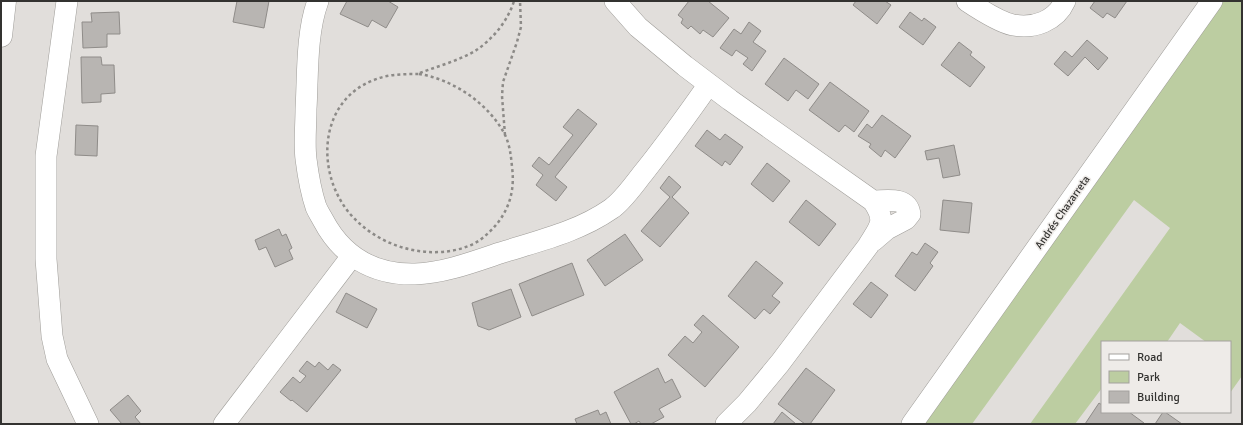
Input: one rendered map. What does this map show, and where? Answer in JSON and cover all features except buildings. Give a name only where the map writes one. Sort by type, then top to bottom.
[{"type":"street","points":[[1,36],[5,1]]},
{"type":"street","points":[[67,1],[46,156],[46,259],[52,336],[57,359],[88,424]]},
{"type":"street","points":[[318,1],[315,9],[310,38],[306,124],[306,158],[316,208],[328,230],[338,243],[352,256],[369,266],[387,271],[414,274],[435,272],[550,238],[594,220],[614,208],[632,187],[677,130],[709,84]]},
{"type":"street","points":[[615,1],[638,27],[685,66],[873,201],[879,210],[882,220],[880,227],[868,246],[780,363],[747,403],[726,424]]},
{"type":"street","points":[[967,1],[985,13],[1012,25],[1022,26],[1032,26],[1046,22],[1055,16],[1065,1]]},
{"type":"street","name":"Andrés Chazarreta","points":[[912,424],[1212,1]]},
{"type":"street","points":[[868,246],[887,230],[906,219],[910,214],[909,209],[905,204],[899,201],[873,201]]},
{"type":"street","points":[[224,424],[352,256]]},
{"type":"path","points":[[418,74],[458,59],[475,51],[485,44],[503,24],[512,8],[514,1]]},
{"type":"path","points":[[505,136],[492,116],[470,95],[457,87],[432,76],[418,74],[394,75],[382,77],[364,84],[351,93],[342,103],[331,124],[327,140],[327,154],[333,184],[350,214],[372,234],[382,240],[402,249],[437,253],[457,250],[479,240],[498,222],[511,198],[513,173],[511,154],[505,136],[502,96],[503,82],[517,42],[520,27],[520,1]]},
{"type":"green space","points":[[1213,1],[1242,1],[1242,376],[1231,392],[1231,341],[1205,341],[1180,323],[1168,341],[1101,341],[1101,389],[1075,424],[1030,424],[1170,228],[1134,200],[972,424],[909,424]]}]
